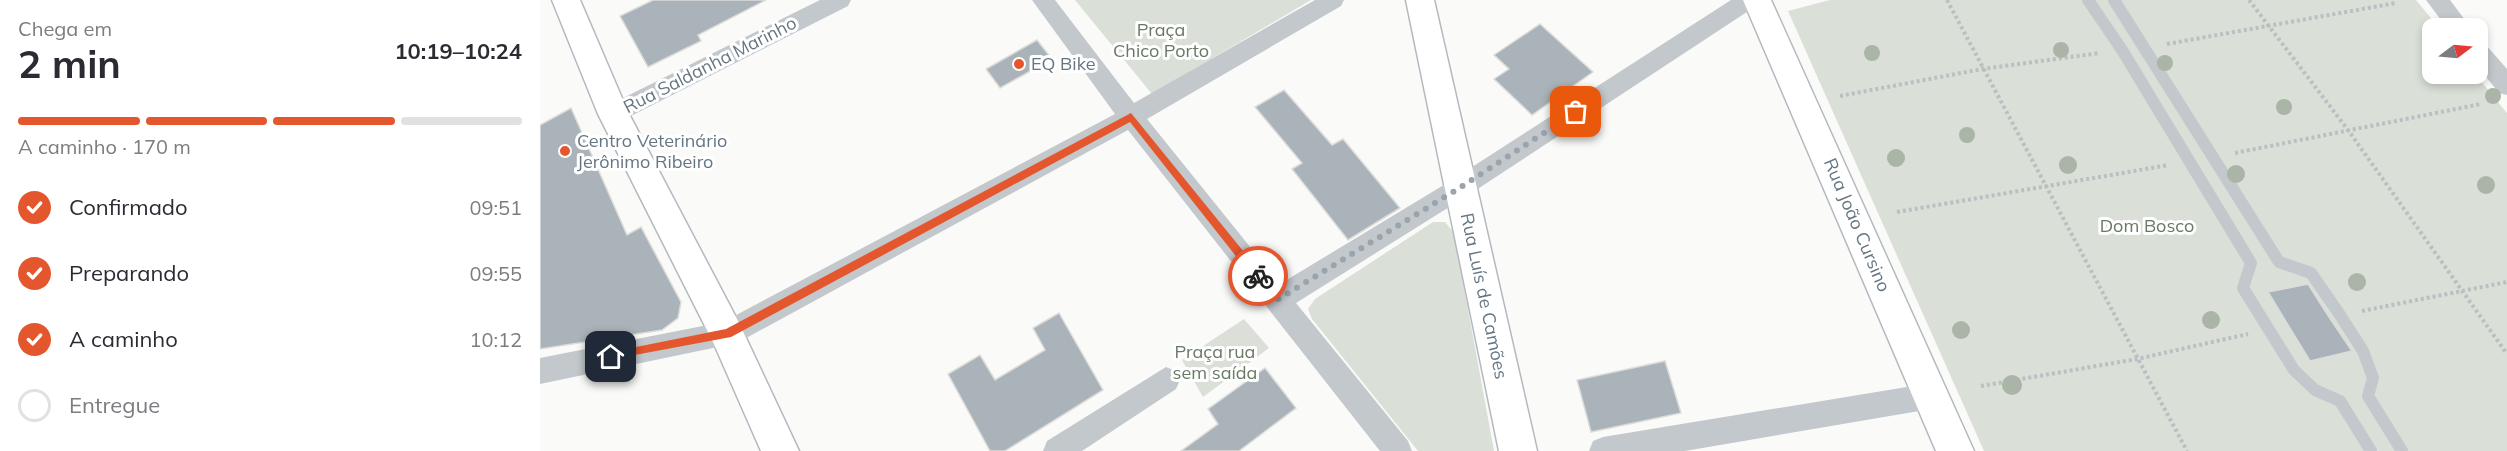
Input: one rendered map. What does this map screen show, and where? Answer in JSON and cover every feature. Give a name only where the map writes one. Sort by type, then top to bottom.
[{"type":"street","points":[[566,0],[613,114],[727,334],[780,451]]},
{"type":"street","name":"Rua Saldanha Marinho","points":[[613,114],[840,0]]},
{"type":"street","points":[[1042,0],[1131,117],[1398,451]]},
{"type":"street","points":[[540,371],[727,334],[1131,117],[1333,0]]},
{"type":"street","name":"Rua Luís de Camões","points":[[1420,0],[1518,451]]},
{"type":"street","points":[[1277,300],[1461,187],[1749,0]]},
{"type":"street","name":"Rua João Cursino","points":[[1757,0],[1955,451]]},
{"type":"street","points":[[2437,0],[2452,18]]},
{"type":"street","points":[[2488,59],[2503,72]]},
{"type":"street","points":[[1057,451],[1166,380]]},
{"type":"street","points":[[1603,451],[1931,396]]},
{"type":"lane","points":[[2088,0],[2122,50],[2252,263],[2243,288],[2268,330],[2294,370],[2315,390],[2340,400],[2371,451]]},
{"type":"lane","points":[[2114,0],[2279,262],[2311,273],[2363,351],[2373,378],[2368,396],[2402,451]]},
{"type":"path","points":[[1947,0],[2187,451]]},
{"type":"path","points":[[2249,0],[2348,130],[2507,354]]},
{"type":"path","points":[[2340,315],[2462,293],[2507,282]]},
{"type":"path","points":[[1981,386],[2137,359],[2268,330]]},
{"type":"green space","name":"Praça Chico Porto","points":[[1075,0],[1311,0],[1152,94]]},
{"type":"green space","name":"Dom Bosco","points":[[1830,0],[2416,0],[2431,18],[2422,18],[2422,84],[2483,84],[2507,113],[2507,451],[1984,451],[1788,11]]},
{"type":"green space","points":[[1433,222],[1445,222],[1454,233],[1494,451],[1418,451],[1312,319],[1308,309],[1315,299]]},
{"type":"green space","name":"Praça rua sem saída","points":[[1244,319],[1269,348],[1203,397],[1182,360]]},
{"type":"building","points":[[653,0],[766,0],[698,35],[701,41],[648,67],[620,16]]},
{"type":"building","points":[[1540,24],[1593,72],[1532,115],[1494,79],[1509,69],[1494,55]]},
{"type":"building","name":"EQ Bike","points":[[1037,40],[1052,59],[1000,88],[986,69]]},
{"type":"building","points":[[1284,90],[1332,145],[1343,139],[1400,208],[1348,240],[1292,169],[1302,163],[1255,107]]},
{"type":"building","points":[[571,108],[627,235],[641,227],[681,302],[678,318],[662,330],[540,349],[540,125]]},
{"type":"building","points":[[2308,284],[2352,351],[2310,361],[2268,292]]},
{"type":"building","points":[[1059,313],[1103,390],[1005,451],[990,451],[948,374],[980,355],[995,380],[1045,350],[1033,328]]},
{"type":"building","points":[[1665,361],[1681,413],[1591,432],[1577,380]]},
{"type":"building","points":[[1265,368],[1296,408],[1239,451],[1181,451],[1218,424],[1208,409]]},
{"type":"way so far","points":[[1258,276],[1277,300],[1461,187],[1576,112]]},
{"type":"place","name":"EQ Bike","points":[[1019,64]]},
{"type":"place","name":"Centro Veterinário Jerônimo Ribeiro","points":[[565,151]]},
{"type":"route","points":[[611,357],[727,334],[1131,117],[1258,276]]}]
